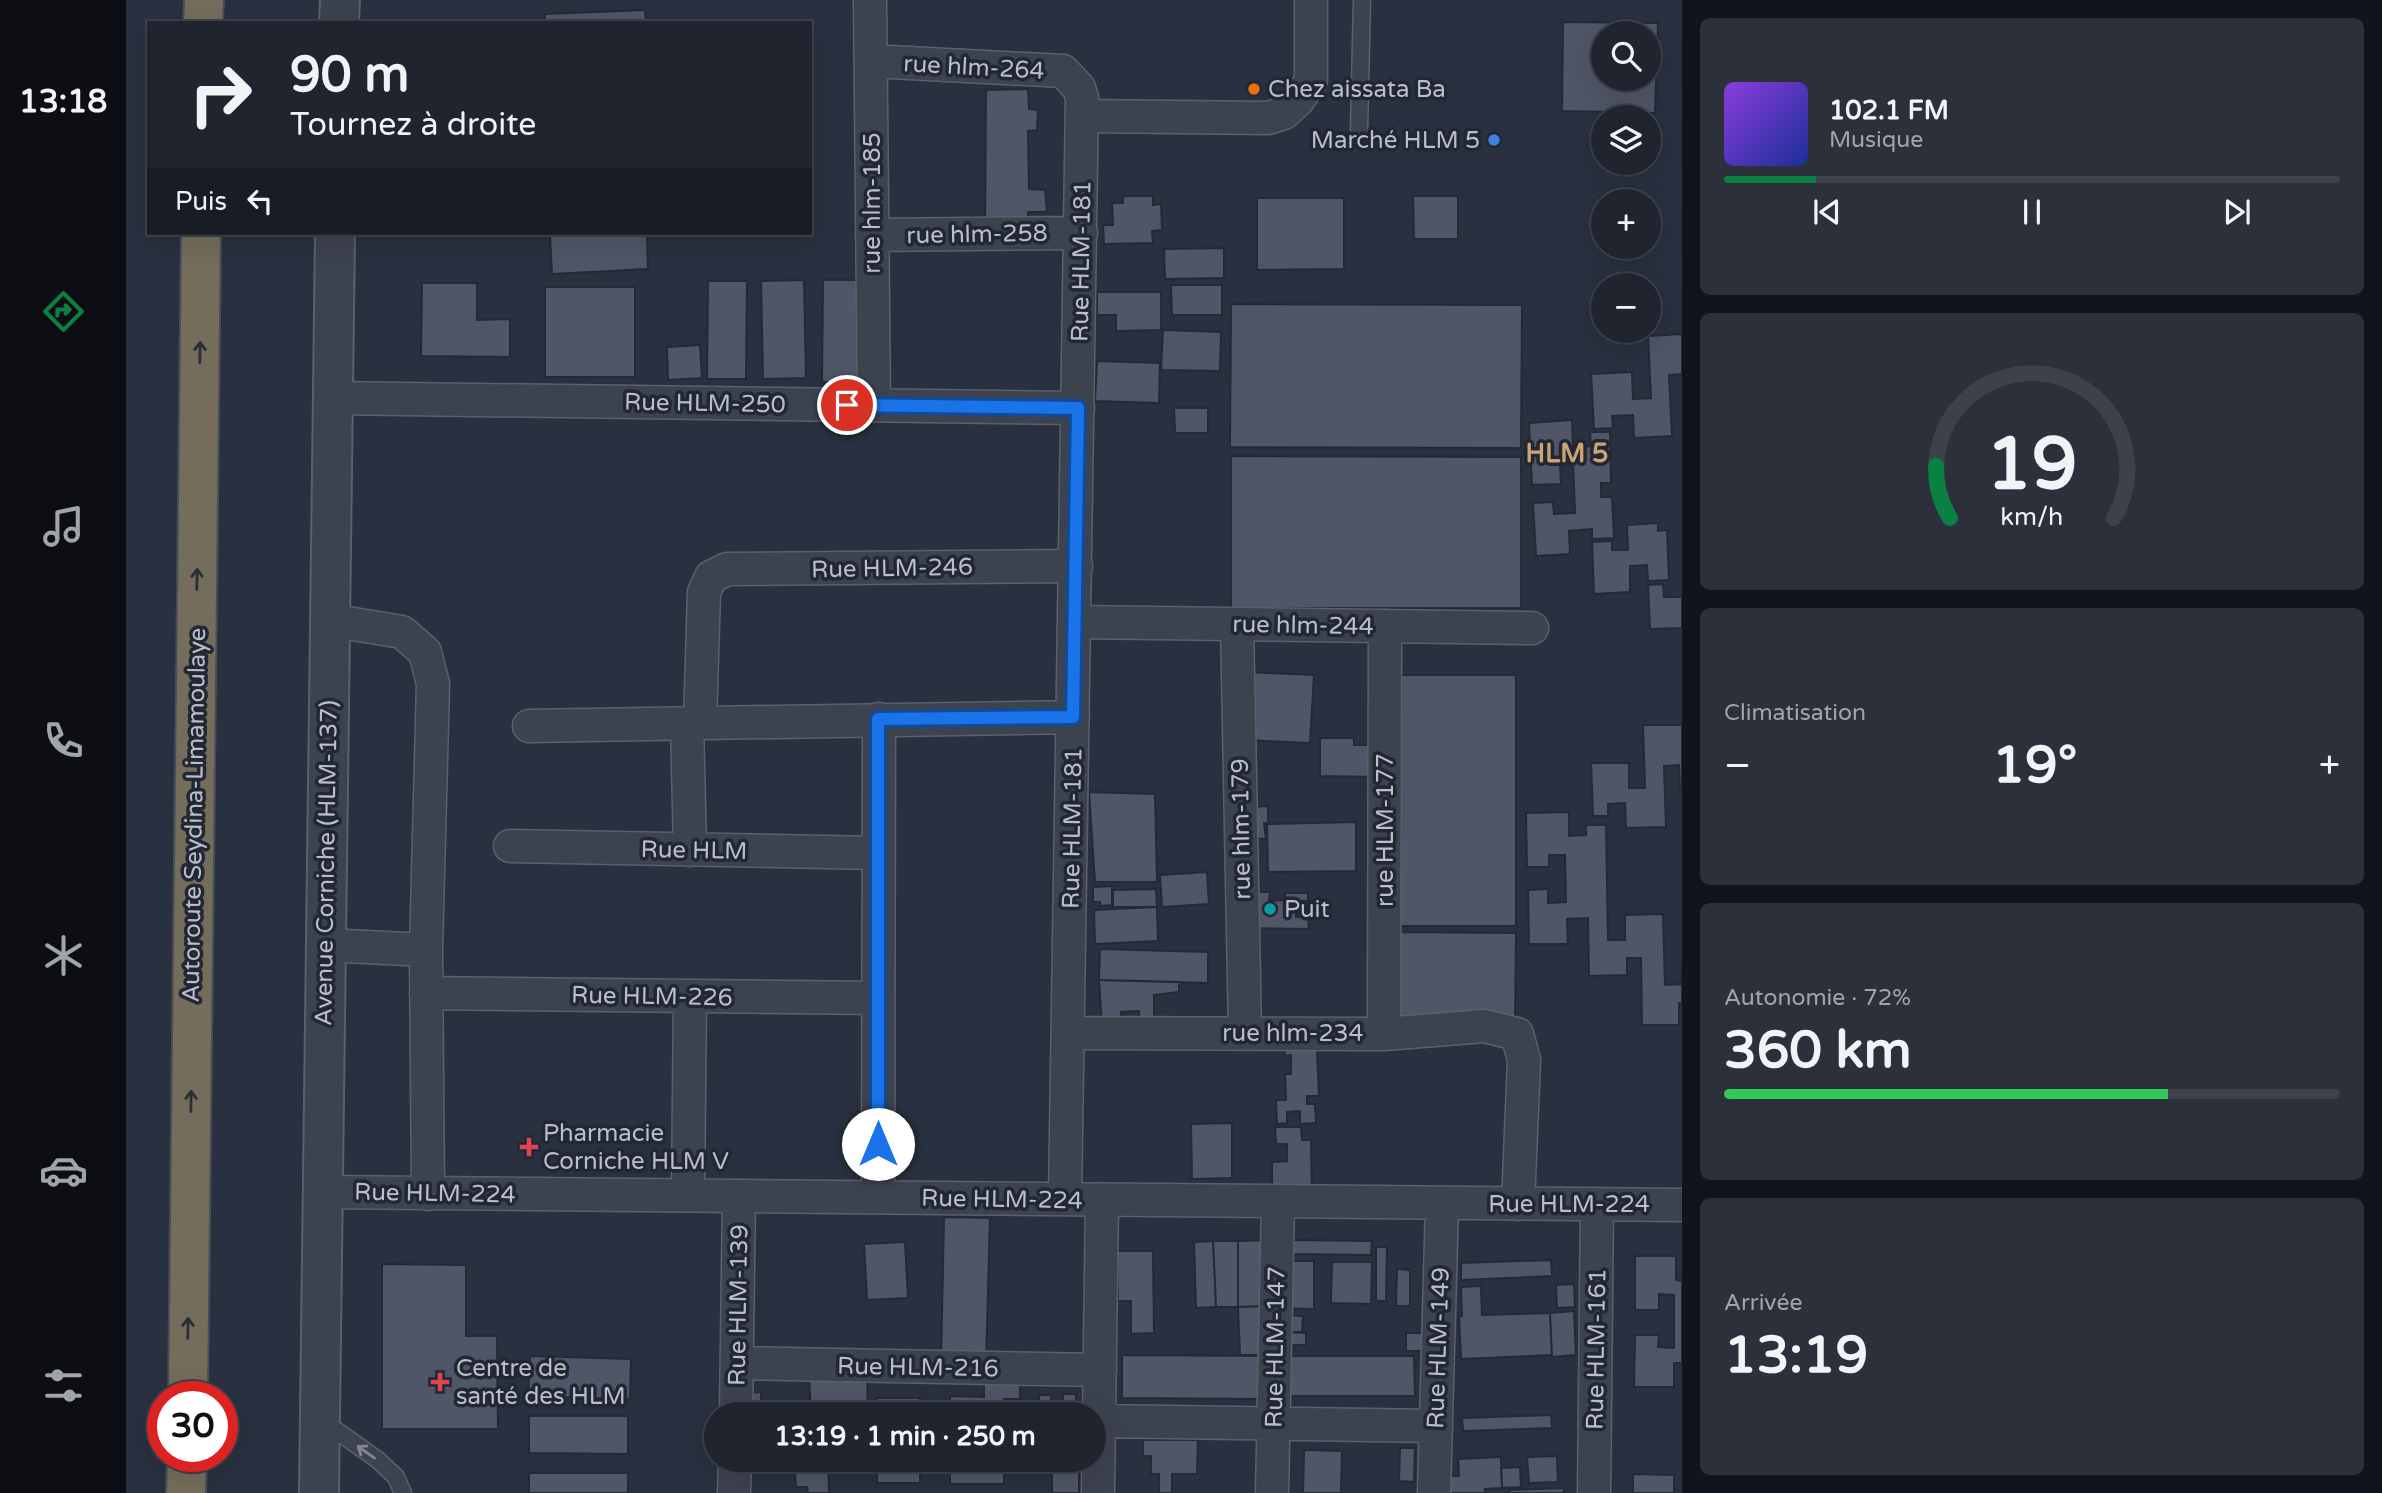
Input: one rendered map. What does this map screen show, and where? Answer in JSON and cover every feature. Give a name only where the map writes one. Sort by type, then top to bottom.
[{"type":"highway","points":[[204,0],[204,21]]},
{"type":"highway","name":"Autoroute Seydina-Limamoulaye","points":[[188,1381],[201,235]]},
{"type":"highway","points":[[187,1472],[187,1493]]},
{"type":"street","points":[[339,21],[340,0]]},
{"type":"street","name":"rue hlm-185","points":[[870,0],[874,405]]},
{"type":"street","points":[[1083,116],[1268,118],[1284,113],[1298,100],[1311,81],[1311,0]]},
{"type":"street","name":"rue hlm-264","points":[[871,61],[1063,71],[1074,80]]},
{"type":"street","name":"Rue HLM-181","points":[[1065,1199],[1083,116],[1079,88],[1074,80]]},
{"type":"street","name":"rue hlm-258","points":[[872,235],[1081,233]]},
{"type":"street","name":"Avenue Corniche (HLM-137)","points":[[319,1493],[335,235]]},
{"type":"street","name":"Rue HLM-250","points":[[332,398],[1078,408]]},
{"type":"street","name":"Rue HLM-246","points":[[694,722],[704,592],[711,577],[727,569],[1076,566]]},
{"type":"street","points":[[330,620],[402,632],[425,652],[433,684],[426,950],[428,1194]]},
{"type":"street","name":"rue hlm-244","points":[[1075,622],[1532,628]]},
{"type":"street","name":"rue hlm-179","points":[[1237,624],[1245,1033]]},
{"type":"street","name":"rue HLM-177","points":[[1384,1034],[1385,626]]},
{"type":"street","points":[[529,726],[1073,717]]},
{"type":"street","points":[[878,719],[878,1197]]},
{"type":"street","points":[[690,850],[694,722]]},
{"type":"street","name":"Rue HLM","points":[[510,846],[878,853]]},
{"type":"street","points":[[325,945],[426,950]]},
{"type":"street","name":"Rue HLM-226","points":[[426,993],[878,998]]},
{"type":"street","points":[[688,1195],[690,996]]},
{"type":"street","name":"rue hlm-234","points":[[1068,1033],[1384,1034],[1483,1027],[1517,1034],[1524,1060],[1518,1204]]},
{"type":"street","name":"Rue HLM-224","points":[[323,1192],[1682,1205]]},
{"type":"street","name":"Rue HLM-139","points":[[736,1402],[739,1196]]},
{"type":"street","points":[[1099,1402],[1102,1199]]},
{"type":"street","name":"Rue HLM-147","points":[[1272,1493],[1278,1201]]},
{"type":"street","name":"Rue HLM-149","points":[[1434,1493],[1442,1203]]},
{"type":"street","name":"Rue HLM-161","points":[[1594,1493],[1597,1204]]},
{"type":"street","name":"Rue HLM-216","points":[[737,1363],[1100,1370]]},
{"type":"street","points":[[1106,1421],[1436,1426]]},
{"type":"street","points":[[734,1472],[734,1493]]},
{"type":"street","points":[[1098,1472],[1098,1493]]},
{"type":"lane","points":[[1359,131],[1362,0]]},
{"type":"lane","points":[[320,1420],[378,1460],[396,1477],[402,1493]]},
{"type":"building","points":[[645,10],[646,21],[545,21],[545,14]]},
{"type":"building","points":[[1563,22],[1591,22],[1591,91],[1656,91],[1655,105],[1591,105],[1591,112],[1562,111]]},
{"type":"building","points":[[1028,89],[1029,109],[1038,110],[1037,130],[1028,131],[1029,189],[1045,190],[1047,212],[1028,212],[1028,228],[985,228],[986,90]]},
{"type":"building","points":[[1123,196],[1153,196],[1153,205],[1161,204],[1162,230],[1152,231],[1153,243],[1104,244],[1103,225],[1113,225],[1112,203],[1123,203]]},
{"type":"building","points":[[1413,196],[1458,196],[1458,239],[1414,239]]},
{"type":"building","points":[[1257,198],[1344,198],[1344,269],[1257,270]]},
{"type":"building","points":[[647,235],[648,269],[552,274],[550,236]]},
{"type":"building","points":[[1224,248],[1224,278],[1165,279],[1164,249]]},
{"type":"building","points":[[804,280],[806,378],[763,379],[761,281]]},
{"type":"building","points":[[823,280],[864,280],[863,382],[822,382]]},
{"type":"building","points":[[708,281],[747,281],[746,379],[707,379]]},
{"type":"building","points":[[422,283],[477,283],[477,320],[510,319],[510,357],[421,356]]},
{"type":"building","points":[[1171,285],[1222,285],[1222,315],[1172,315]]},
{"type":"building","points":[[545,287],[635,287],[635,377],[545,377]]},
{"type":"building","points":[[1097,292],[1161,292],[1161,330],[1116,331],[1116,315],[1097,315]]},
{"type":"building","points":[[1231,304],[1522,305],[1521,448],[1230,447]]},
{"type":"building","points":[[1163,330],[1221,332],[1220,371],[1161,370]]},
{"type":"building","points":[[1682,334],[1682,374],[1669,375],[1672,436],[1634,438],[1633,415],[1612,416],[1613,428],[1594,429],[1591,374],[1632,372],[1633,399],[1651,398],[1648,343],[1661,343],[1661,335]]},
{"type":"building","points":[[700,345],[702,378],[668,380],[667,347]]},
{"type":"building","points":[[1097,361],[1160,363],[1159,403],[1095,401]]},
{"type":"building","points":[[1174,408],[1208,408],[1208,433],[1175,433]]},
{"type":"building","points":[[1572,420],[1573,447],[1591,446],[1590,432],[1610,432],[1611,483],[1601,483],[1601,497],[1612,497],[1614,538],[1592,539],[1592,529],[1569,531],[1570,554],[1536,556],[1533,503],[1553,502],[1554,514],[1575,513],[1573,462],[1560,463],[1561,484],[1532,485],[1529,423]]},
{"type":"building","points":[[1231,456],[1521,457],[1521,608],[1231,608]]},
{"type":"building","points":[[1658,523],[1658,531],[1667,530],[1669,580],[1648,581],[1647,565],[1630,566],[1630,592],[1594,594],[1592,542],[1612,541],[1612,550],[1628,550],[1627,525]]},
{"type":"building","points":[[1663,584],[1664,597],[1682,597],[1682,628],[1650,629],[1648,585]]},
{"type":"building","points":[[1246,672],[1314,675],[1310,743],[1243,740]]},
{"type":"building","points":[[1390,675],[1516,675],[1516,926],[1390,926]]},
{"type":"building","points":[[1643,725],[1682,725],[1682,790],[1679,765],[1664,766],[1666,827],[1626,828],[1625,803],[1608,804],[1608,816],[1593,816],[1591,763],[1629,763],[1629,788],[1645,788]]},
{"type":"building","points":[[1320,738],[1354,738],[1354,745],[1381,745],[1381,777],[1320,776]]},
{"type":"building","points":[[1089,792],[1155,794],[1157,882],[1095,882]]},
{"type":"building","points":[[1268,806],[1268,823],[1264,823],[1266,839],[1250,838],[1249,807]]},
{"type":"building","points":[[1569,812],[1569,836],[1586,835],[1586,825],[1606,825],[1608,940],[1625,940],[1625,915],[1663,914],[1665,985],[1681,984],[1682,961],[1682,1003],[1679,1003],[1679,1025],[1642,1025],[1641,958],[1627,958],[1627,975],[1589,976],[1588,918],[1567,919],[1568,944],[1529,944],[1528,890],[1548,889],[1548,903],[1566,902],[1565,855],[1549,855],[1549,867],[1527,867],[1526,813]]},
{"type":"building","points":[[1356,822],[1356,871],[1268,872],[1267,824]]},
{"type":"building","points":[[1207,872],[1209,904],[1162,907],[1160,875]]},
{"type":"building","points":[[1112,886],[1112,905],[1100,906],[1100,902],[1093,902],[1093,887]]},
{"type":"building","points":[[1156,889],[1157,907],[1113,907],[1113,890]]},
{"type":"building","name":"Puit","points":[[1245,892],[1270,892],[1269,901],[1285,900],[1285,893],[1308,893],[1308,901],[1295,901],[1296,917],[1308,917],[1309,929],[1246,928]]},
{"type":"building","points":[[1157,907],[1158,941],[1095,944],[1094,910]]},
{"type":"building","points":[[1391,932],[1516,933],[1515,1026],[1390,1026]]},
{"type":"building","points":[[1100,949],[1208,952],[1208,983],[1099,980]]},
{"type":"building","points":[[1099,980],[1179,982],[1179,992],[1154,995],[1154,1023],[1140,1025],[1139,1011],[1121,1012],[1120,1023],[1102,1025]]},
{"type":"building","points":[[1285,1049],[1317,1049],[1319,1096],[1307,1096],[1307,1104],[1315,1104],[1316,1123],[1300,1124],[1300,1111],[1287,1112],[1287,1123],[1277,1124],[1276,1100],[1286,1100],[1285,1074],[1291,1074],[1291,1055],[1285,1056]]},
{"type":"building","points":[[1232,1123],[1232,1178],[1192,1179],[1191,1124]]},
{"type":"building","points":[[1275,1127],[1301,1127],[1302,1140],[1311,1140],[1312,1197],[1272,1197],[1272,1162],[1287,1161],[1287,1144],[1276,1144]]},
{"type":"building","points":[[944,1217],[990,1218],[986,1364],[941,1363]]},
{"type":"building","points":[[1267,1240],[1269,1306],[1238,1307],[1238,1241]]},
{"type":"building","points":[[1293,1240],[1372,1241],[1371,1255],[1292,1254]]},
{"type":"building","points":[[1213,1241],[1216,1307],[1196,1308],[1194,1242]]},
{"type":"building","points":[[1213,1241],[1238,1241],[1238,1307],[1216,1307]]},
{"type":"building","points":[[905,1242],[908,1298],[867,1300],[864,1244]]},
{"type":"building","points":[[1376,1247],[1387,1247],[1386,1301],[1376,1301]]},
{"type":"building","points":[[1117,1251],[1153,1251],[1154,1333],[1131,1334],[1131,1301],[1118,1301]]},
{"type":"building","points":[[1635,1256],[1676,1256],[1676,1280],[1682,1281],[1682,1363],[1674,1363],[1674,1387],[1634,1387],[1635,1335],[1659,1335],[1658,1347],[1674,1348],[1674,1295],[1659,1294],[1659,1310],[1635,1310]]},
{"type":"building","points":[[1551,1260],[1552,1276],[1461,1280],[1461,1263]]},
{"type":"building","points":[[1283,1261],[1314,1261],[1314,1309],[1282,1308]]},
{"type":"building","points":[[1332,1262],[1372,1262],[1371,1304],[1331,1303]]},
{"type":"building","name":"Centre de santé des HLM","points":[[382,1264],[466,1265],[466,1336],[497,1336],[498,1429],[382,1429]]},
{"type":"building","points":[[1397,1269],[1410,1270],[1410,1306],[1396,1306]]},
{"type":"building","points":[[1574,1284],[1575,1307],[1557,1308],[1556,1285]]},
{"type":"building","points":[[1481,1286],[1482,1315],[1550,1313],[1552,1355],[1461,1359],[1461,1287]]},
{"type":"building","points":[[1269,1306],[1269,1355],[1240,1355],[1238,1307]]},
{"type":"building","points":[[1574,1311],[1576,1355],[1552,1357],[1550,1313]]},
{"type":"building","points":[[1279,1315],[1303,1316],[1302,1332],[1278,1332]]},
{"type":"building","points":[[1288,1332],[1306,1333],[1306,1345],[1288,1345]]},
{"type":"building","points":[[1406,1333],[1431,1333],[1431,1351],[1406,1351]]},
{"type":"building","points":[[1122,1355],[1261,1356],[1261,1399],[1122,1398]]},
{"type":"building","points":[[530,1356],[631,1359],[630,1399],[528,1396]]},
{"type":"building","points":[[1284,1356],[1414,1356],[1415,1396],[1283,1396]]},
{"type":"building","points":[[867,1373],[868,1402],[810,1402],[809,1374]]},
{"type":"building","points":[[984,1374],[1020,1374],[1020,1399],[1004,1399],[1004,1402],[950,1402],[950,1396],[984,1397]]},
{"type":"building","points":[[761,1392],[761,1402],[748,1402],[748,1393]]},
{"type":"building","points":[[1063,1394],[1076,1394],[1076,1402],[1063,1402]]},
{"type":"building","points":[[1039,1395],[1051,1395],[1051,1402],[1039,1402]]},
{"type":"building","points":[[877,1398],[920,1398],[920,1402],[877,1402]]},
{"type":"building","points":[[1551,1415],[1552,1428],[1463,1431],[1462,1418]]},
{"type":"building","points":[[529,1416],[628,1416],[628,1454],[529,1453]]},
{"type":"building","points":[[1143,1440],[1198,1440],[1197,1474],[1172,1474],[1172,1493],[1159,1493],[1159,1474],[1151,1474],[1151,1456],[1143,1456]]},
{"type":"building","points":[[1400,1448],[1415,1448],[1414,1482],[1399,1481]]},
{"type":"building","points":[[1304,1450],[1342,1451],[1341,1493],[1303,1493]]},
{"type":"building","points":[[1557,1456],[1558,1482],[1529,1483],[1527,1457]]},
{"type":"building","points":[[1501,1457],[1502,1488],[1485,1489],[1485,1493],[1449,1493],[1449,1476],[1459,1476],[1458,1459]]},
{"type":"building","points":[[1520,1467],[1521,1487],[1502,1488],[1501,1468]]},
{"type":"building","points":[[828,1472],[829,1493],[808,1493],[807,1487],[796,1487],[795,1473]]},
{"type":"building","points":[[877,1472],[920,1472],[920,1483],[877,1483]]},
{"type":"building","points":[[950,1472],[1004,1472],[1004,1484],[950,1484]]},
{"type":"building","points":[[1052,1472],[1079,1472],[1079,1493],[1052,1493]]},
{"type":"building","points":[[529,1473],[628,1473],[628,1493],[529,1493]]},
{"type":"building","points":[[1633,1474],[1674,1475],[1674,1493],[1633,1493]]},
{"type":"building","points":[[1564,1488],[1564,1493],[1510,1493],[1509,1490]]},
{"type":"place","name":"Chez aissata Ba","points":[[1254,89]]},
{"type":"place","name":"Marché HLM 5","points":[[1494,140]]},
{"type":"place","name":"Puit","points":[[1270,909]]},
{"type":"place","name":"Pharmacie Corniche HLM V","points":[[529,1147]]},
{"type":"place","name":"Centre de santé des HLM","points":[[440,1382]]},
{"type":"district","name":"HLM 5","points":[[1567,453]]},
{"type":"route","points":[[847,405],[1078,408],[1073,717],[878,719],[878,1144]]}]
